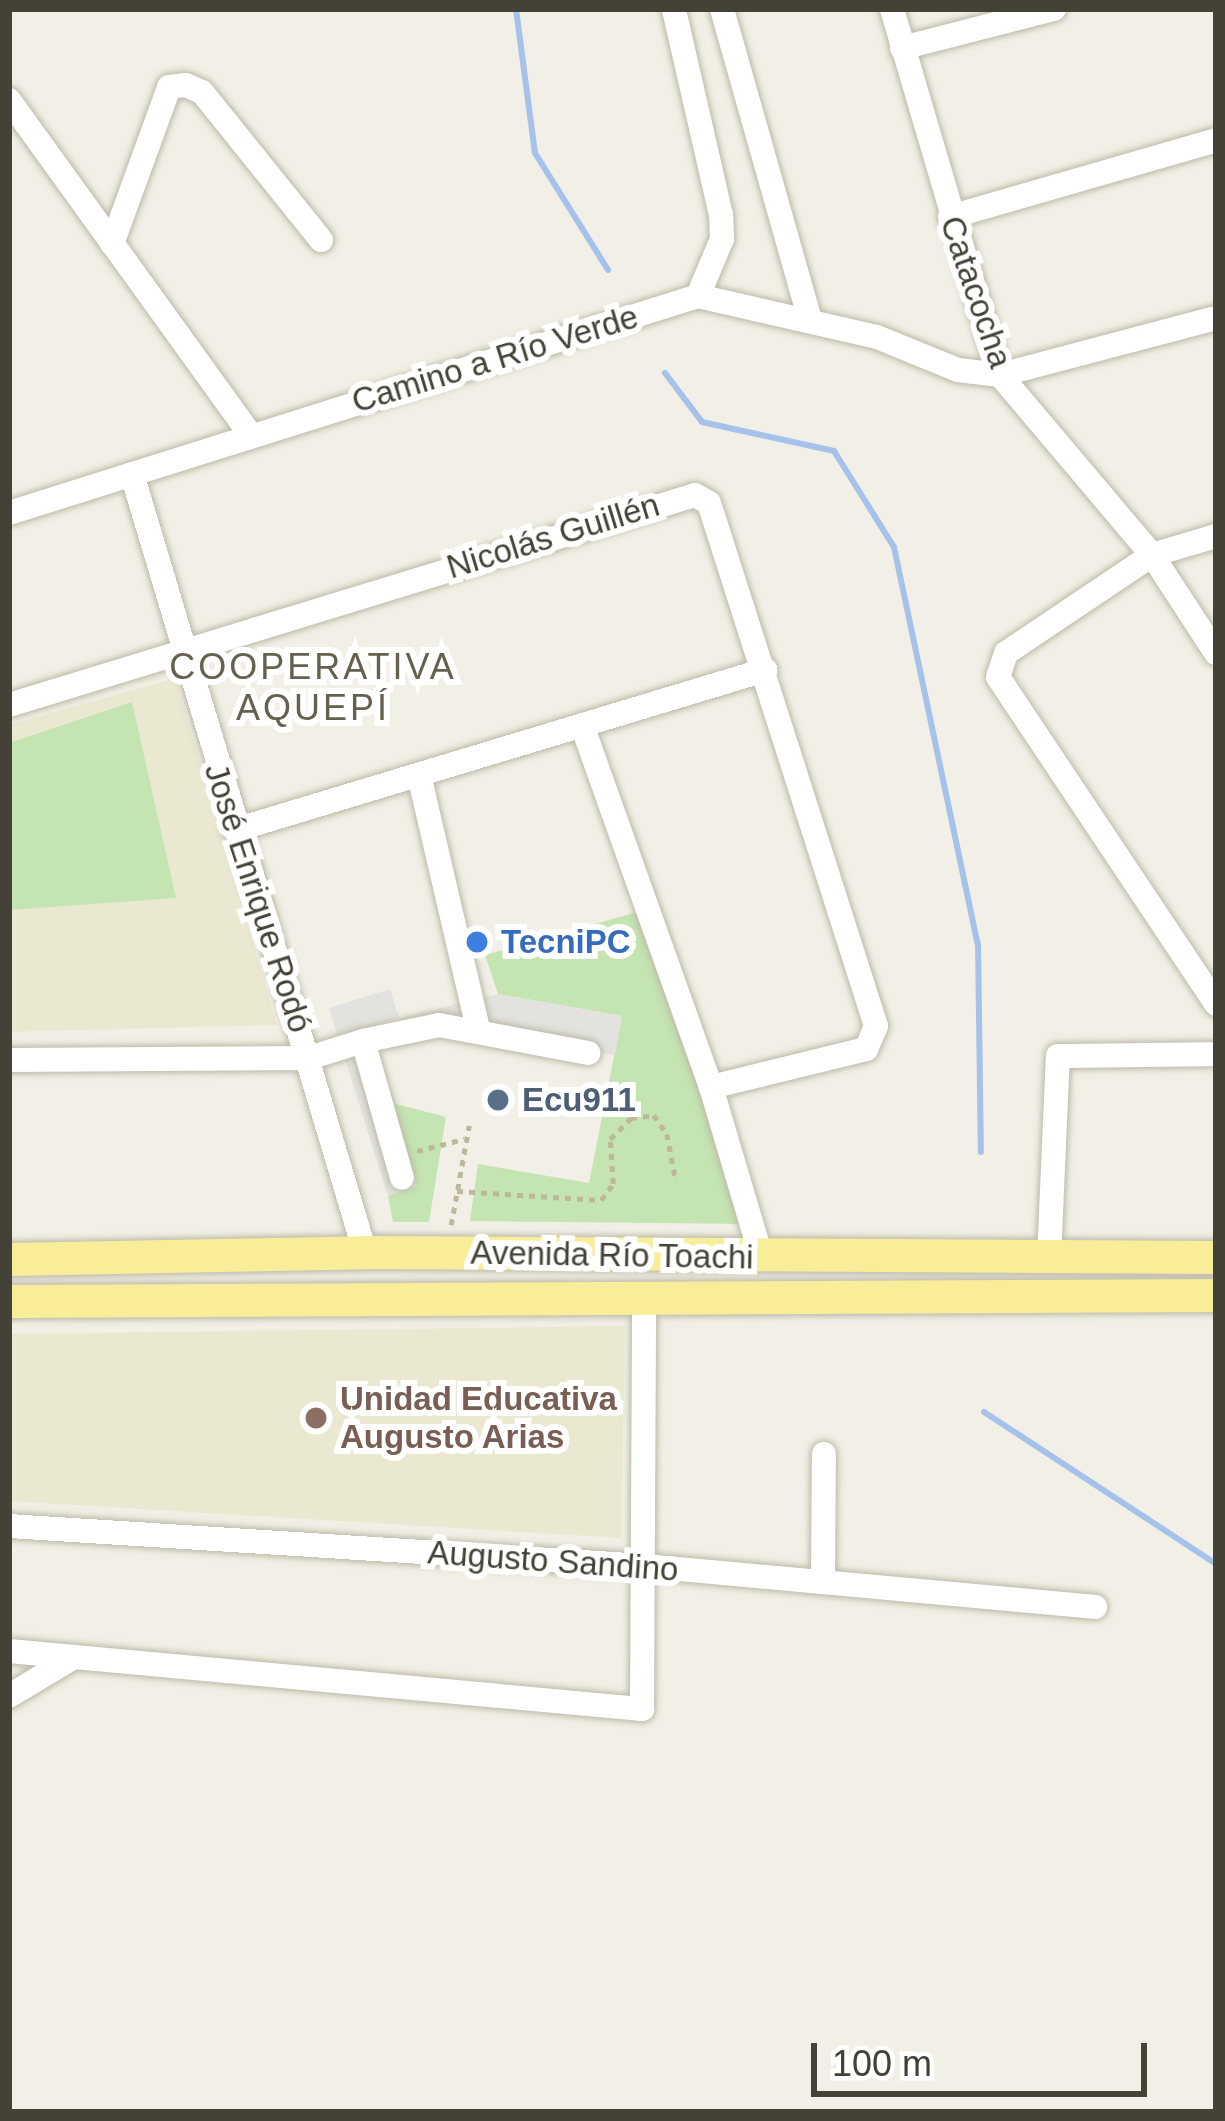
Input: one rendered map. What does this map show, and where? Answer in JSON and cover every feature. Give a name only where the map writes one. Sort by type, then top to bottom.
[{"type":"main road","name":"Avenida Río Toachi","points":[[9,1259],[365,1252],[1216,1257]]},
{"type":"main road","name":"Avenida Río Toachi","points":[[9,1300],[1216,1295]]},
{"type":"street","points":[[674,9],[721,215],[722,239],[698,296],[877,337],[958,370],[1000,374],[1216,318]]},
{"type":"street","points":[[722,9],[810,321]]},
{"type":"street","name":"Catacocha","points":[[892,9],[1000,374],[1152,555],[1216,653]]},
{"type":"street","points":[[902,48],[1054,9]]},
{"type":"street","points":[[112,244],[169,87],[202,92],[321,240]]},
{"type":"street","points":[[9,100],[250,436]]},
{"type":"street","points":[[950,217],[1216,140]]},
{"type":"street","name":"Camino a Río Verde","points":[[9,513],[698,296]]},
{"type":"street","name":"José Enrique Rodó","points":[[132,474],[179,650],[309,1058],[365,1252]]},
{"type":"street","name":"Nicolás Guillén","points":[[9,704],[695,495],[710,503],[876,1026],[866,1049],[711,1087]]},
{"type":"street","points":[[1216,536],[1152,555],[1006,652],[998,677],[1216,1004]]},
{"type":"street","points":[[235,830],[765,670]]},
{"type":"street","points":[[582,725],[711,1087],[761,1256]]},
{"type":"street","points":[[419,775],[478,1029]]},
{"type":"street","points":[[9,1060],[309,1058],[404,1027],[478,1029],[588,1053]]},
{"type":"street","points":[[363,1041],[404,1166]]},
{"type":"street","points":[[1049,1259],[1058,1056],[1216,1054]]},
{"type":"street","points":[[9,1651],[642,1709],[644,1300]]},
{"type":"street","points":[[823,1582],[824,1454]]},
{"type":"street","name":"Augusto Sandino","points":[[9,1526],[645,1567],[1095,1606]]},
{"type":"street","points":[[9,1696],[74,1657]]},
{"type":"path","points":[[457,1191],[601,1200],[613,1184],[610,1139],[631,1118],[654,1115],[667,1134],[676,1181]]},
{"type":"path","points":[[451,1225],[470,1126]]},
{"type":"path","points":[[404,1166],[467,1138]]},
{"type":"shaded area","points":[[175,678],[277,1025],[9,1032],[9,725]]},
{"type":"shaded area","points":[[390,989],[399,1018],[498,994],[622,1016],[615,1055],[398,1018],[370,1027],[416,1186],[388,1196],[329,1008]]},
{"type":"shaded area","name":"Unidad Educativa Augusto Arias","points":[[625,1326],[621,1538],[9,1501],[9,1334]]},
{"type":"green space","points":[[132,702],[176,898],[9,910],[9,743]]},
{"type":"green space","points":[[637,912],[751,1224],[470,1221],[478,1164],[589,1183],[622,1016],[498,994],[485,955]]},
{"type":"green space","points":[[392,1103],[446,1117],[429,1222],[393,1222],[388,1196],[416,1185]]},
{"type":"waterway","points":[[516,9],[535,153],[608,270]]},
{"type":"waterway","points":[[665,373],[702,422],[834,451],[894,547],[978,944],[981,1152]]},
{"type":"waterway","points":[[984,1412],[1216,1564]]},
{"type":"place","name":"TecniPC","points":[[477,942]]},
{"type":"place","name":"Ecu911","points":[[498,1100]]},
{"type":"place","name":"Unidad Educativa Augusto Arias","points":[[316,1418]]},
{"type":"district","name":"COOPERATIVA AQUEPÍ","points":[[313,686]]}]
